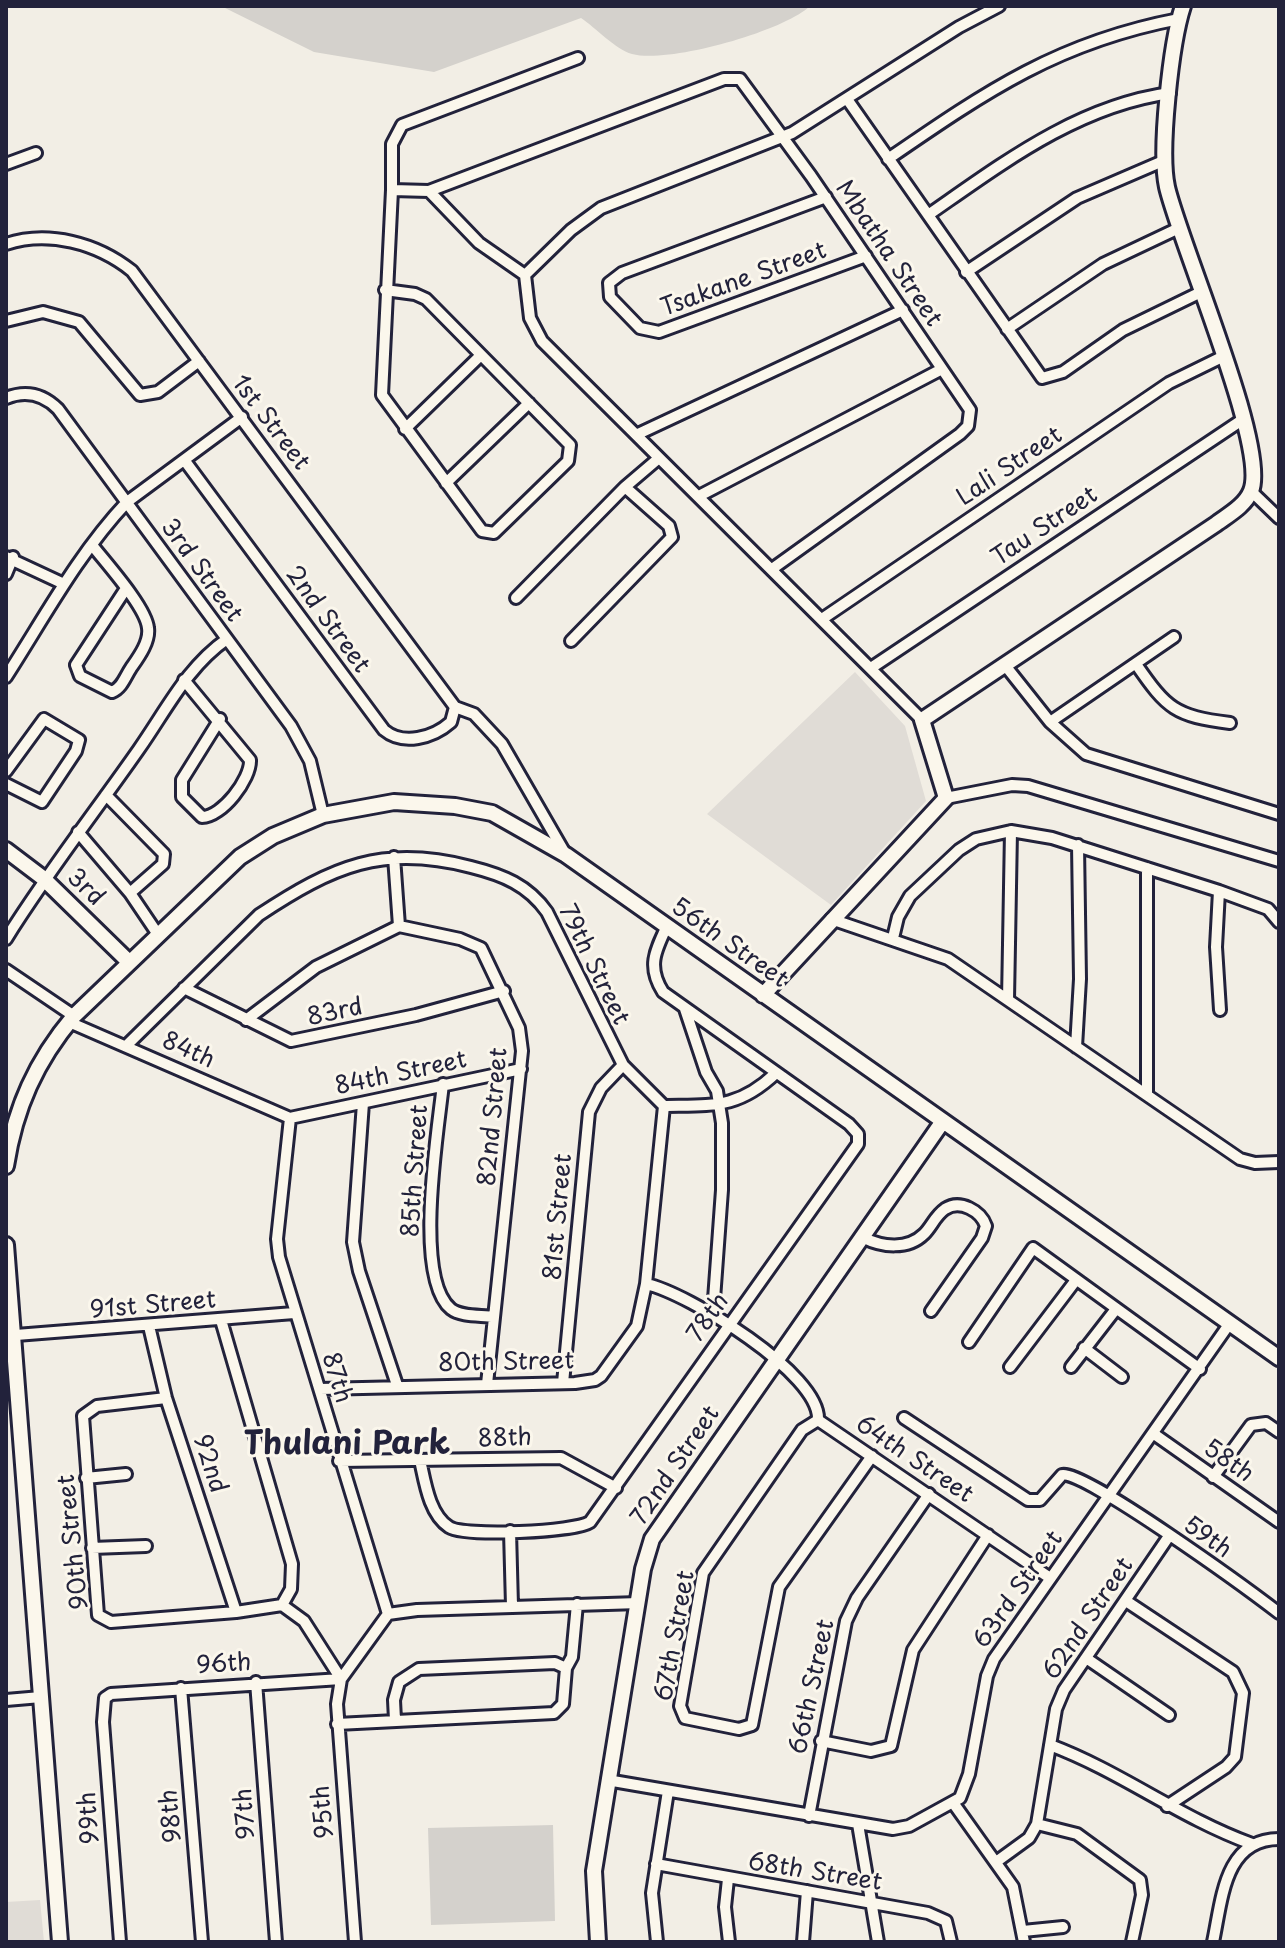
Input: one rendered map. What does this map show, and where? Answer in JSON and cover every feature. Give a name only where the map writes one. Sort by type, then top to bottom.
[{"type":"street","points":[[525,275],[581,221],[612,202],[781,138],[959,27],[999,6]]},
{"type":"street","points":[[888,159],[977,97],[1028,68],[1099,38],[1181,13],[1163,161],[1179,228],[1224,356],[1253,469],[1251,491],[1237,508],[1216,524],[922,720]]},
{"type":"street","points":[[385,290],[423,297],[568,442],[570,455],[501,529],[491,534],[482,531],[405,429],[381,391],[385,290],[392,190],[392,144],[402,125],[578,58]]},
{"type":"street","name":"Mbatha Street","points":[[429,191],[730,78],[740,79],[748,87],[970,410],[965,429],[772,569]]},
{"type":"street","points":[[928,215],[1018,153],[1071,124],[1126,101],[1170,93]]},
{"type":"street","points":[[847,99],[1040,376],[1051,378],[1133,325],[1201,292]]},
{"type":"street","points":[[6,164],[36,153]]},
{"type":"street","points":[[966,272],[1077,198],[1163,161]]},
{"type":"street","points":[[392,190],[429,191],[479,243],[525,275],[530,318],[536,334],[922,720],[946,798]]},
{"type":"street","name":"Tsakane Street","points":[[826,197],[622,273],[609,283],[610,297],[640,328],[659,332],[866,256]]},
{"type":"street","points":[[1007,329],[1103,264],[1179,228]]},
{"type":"street","name":"1st Street","points":[[6,244],[33,237],[50,237],[123,264],[143,284],[455,707]]},
{"type":"street","points":[[638,434],[903,310]]},
{"type":"street","points":[[6,321],[43,312],[79,322],[140,395],[158,392],[199,361]]},
{"type":"street","points":[[405,429],[481,355]]},
{"type":"street","name":"Lali Street","points":[[822,619],[1169,383],[1224,356]]},
{"type":"street","points":[[699,496],[942,369]]},
{"type":"street","name":"3rd Street","points":[[6,398],[33,394],[51,402],[301,743],[323,815]]},
{"type":"street","points":[[446,483],[529,403]]},
{"type":"street","points":[[6,677],[64,584],[127,502],[242,417]]},
{"type":"street","name":"Tau Street","points":[[871,668],[1242,420]]},
{"type":"street","points":[[516,598],[625,487],[659,458]]},
{"type":"street","name":"2nd Street","points":[[185,461],[384,730],[399,738],[432,735],[451,722],[455,707]]},
{"type":"street","points":[[571,641],[672,537],[669,526],[625,487]]},
{"type":"street","points":[[1251,491],[1279,518]]},
{"type":"street","points":[[92,545],[143,614],[148,635],[121,686],[112,692],[80,676],[76,665],[125,590]]},
{"type":"street","points":[[6,574],[9,557],[64,584]]},
{"type":"street","points":[[1050,722],[1174,637]]},
{"type":"street","points":[[6,939],[43,878],[106,795],[184,680],[200,660],[227,639]]},
{"type":"street","points":[[1004,664],[1050,722],[1077,748],[1105,762],[1279,814]]},
{"type":"street","points":[[1136,664],[1170,707],[1195,717],[1230,723]]},
{"type":"street","points":[[184,680],[220,719],[247,753],[251,765],[221,810],[212,816],[202,817],[182,797],[181,783],[220,719]]},
{"type":"street","points":[[455,707],[474,714],[502,744],[554,828],[566,855]]},
{"type":"street","points":[[6,771],[44,719],[79,740],[76,751],[42,802],[6,784]]},
{"type":"street","points":[[763,995],[946,798],[1012,785],[1028,786],[1279,861]]},
{"type":"street","points":[[106,795],[164,854],[163,864],[130,893]]},
{"type":"street","name":"56th Street","points":[[6,1166],[14,1123],[30,1080],[71,1019],[157,933],[240,857],[273,836],[323,815],[394,802],[455,806],[492,813],[566,855],[1279,1358]]},
{"type":"street","points":[[893,938],[898,917],[910,896],[959,850],[976,839],[1011,831],[1038,834],[1078,845],[1219,891],[1268,909],[1279,922]]},
{"type":"street","points":[[1008,1000],[1011,831]]},
{"type":"street","points":[[78,832],[130,893],[157,933]]},
{"type":"street","points":[[1076,1047],[1080,979],[1078,845]]},
{"type":"street","name":"3rd","points":[[6,850],[43,878],[129,962]]},
{"type":"street","points":[[246,1020],[316,967],[399,926],[394,857]]},
{"type":"street","name":"79th Street","points":[[127,1045],[274,905],[342,869],[394,857],[438,859],[516,882],[532,892],[547,912],[623,1065],[664,1106]]},
{"type":"street","points":[[1147,868],[1147,1094]]},
{"type":"street","points":[[1219,891],[1216,947],[1220,1010]]},
{"type":"street","points":[[831,919],[948,959],[1240,1159],[1255,1163],[1279,1162]]},
{"type":"street","name":"82nd Street","points":[[399,926],[477,944],[485,953],[519,1028],[521,1069],[487,1384]]},
{"type":"street","name":"78th","points":[[420,1460],[434,1508],[450,1528],[467,1533],[585,1526],[616,1488],[859,1141],[858,1134],[849,1124],[663,992],[653,973],[655,949],[667,926]]},
{"type":"street","name":"84th","points":[[6,970],[71,1019],[290,1118]]},
{"type":"street","name":"83rd","points":[[184,988],[283,1040],[307,1040],[504,991]]},
{"type":"street","points":[[684,1007],[720,1105],[722,1190],[713,1313]]},
{"type":"street","name":"81st Street","points":[[563,1383],[589,1112],[601,1088],[623,1065]]},
{"type":"street","name":"84th Street","points":[[290,1118],[521,1069]]},
{"type":"street","points":[[664,1106],[720,1105],[750,1095],[776,1073]]},
{"type":"street","name":"85th Street","points":[[443,1084],[429,1224],[434,1265],[450,1309],[494,1317]]},
{"type":"street","points":[[363,1103],[353,1242],[397,1385]]},
{"type":"street","name":"80th Street","points":[[320,1389],[586,1382],[601,1376],[637,1326],[646,1284],[664,1106]]},
{"type":"street","name":"87th","points":[[290,1118],[277,1239],[294,1313],[388,1614]]},
{"type":"street","name":"72nd Street","points":[[598,1942],[593,1880],[607,1780],[643,1569],[658,1527],[864,1238],[943,1121]]},
{"type":"street","points":[[864,1238],[892,1246],[916,1240],[943,1210],[954,1206],[966,1207],[980,1216],[986,1226],[982,1238],[931,1311]]},
{"type":"street","points":[[6,1245],[16,1335],[60,1942]]},
{"type":"street","points":[[969,1342],[1033,1248],[1200,1369]]},
{"type":"street","points":[[1010,1367],[1076,1280]]},
{"type":"street","name":"64th Street","points":[[646,1284],[672,1291],[729,1324],[814,1399],[818,1420],[1050,1578]]},
{"type":"street","points":[[1071,1367],[1116,1309]]},
{"type":"street","name":"91st Street","points":[[16,1335],[294,1313]]},
{"type":"street","points":[[221,1320],[292,1564],[291,1589],[282,1605],[304,1621],[341,1679],[388,1614],[512,1606],[639,1603]]},
{"type":"street","name":"63rd Street","points":[[954,1804],[969,1774],[990,1667],[1230,1323]]},
{"type":"street","name":"92nd","points":[[149,1326],[166,1398],[236,1612]]},
{"type":"street","points":[[1084,1348],[1122,1377]]},
{"type":"street","name":"90th Street","points":[[166,1398],[97,1406],[85,1412],[86,1478],[96,1609],[101,1618],[111,1622],[236,1612],[282,1605]]},
{"type":"street","name":"59th","points":[[904,1418],[1028,1500],[1040,1500],[1066,1473],[1112,1495],[1279,1613]]},
{"type":"street","name":"67th Street","points":[[818,1420],[802,1430],[703,1573],[680,1706],[685,1718],[739,1729],[752,1725],[779,1587],[872,1456]]},
{"type":"street","points":[[1213,1477],[1251,1425],[1261,1422],[1279,1432]]},
{"type":"street","name":"58th","points":[[1154,1434],[1279,1522]]},
{"type":"street","name":"88th","points":[[339,1461],[561,1458],[616,1488]]},
{"type":"street","points":[[86,1478],[126,1474]]},
{"type":"street","name":"66th Street","points":[[809,1816],[840,1642],[852,1607],[929,1494]]},
{"type":"street","points":[[510,1531],[512,1606]]},
{"type":"street","points":[[821,1741],[871,1751],[891,1746],[913,1650],[988,1535]]},
{"type":"street","name":"62nd Street","points":[[1037,1824],[1059,1700],[1169,1536]]},
{"type":"street","points":[[92,1548],[146,1546]]},
{"type":"street","points":[[1126,1601],[1233,1672],[1243,1687],[1235,1757],[1226,1767],[1167,1806]]},
{"type":"street","points":[[337,1724],[554,1713],[563,1704],[577,1604]]},
{"type":"street","points":[[1086,1658],[1169,1715]]},
{"type":"street","points":[[395,1720],[395,1692],[399,1682],[419,1669],[555,1663],[566,1668]]},
{"type":"street","name":"96th","points":[[111,1694],[256,1682],[341,1679]]},
{"type":"street","name":"95th","points":[[341,1679],[337,1724],[355,1942]]},
{"type":"street","name":"97th","points":[[256,1682],[276,1942]]},
{"type":"street","name":"98th","points":[[181,1688],[202,1942]]},
{"type":"street","name":"99th","points":[[111,1694],[104,1703],[103,1722],[120,1942]]},
{"type":"street","points":[[6,1700],[41,1697]]},
{"type":"street","points":[[1050,1745],[1100,1765],[1208,1828],[1252,1844]]},
{"type":"street","points":[[607,1780],[809,1816],[901,1828],[954,1804],[1015,1893],[1024,1937],[1063,1927]]},
{"type":"street","points":[[657,1942],[652,1899],[668,1791]]},
{"type":"street","points":[[858,1824],[878,1942]]},
{"type":"street","points":[[996,1862],[1029,1838],[1037,1824],[1077,1834],[1140,1880],[1142,1895],[1132,1942]]},
{"type":"street","points":[[1213,1942],[1229,1870],[1238,1855],[1252,1844],[1279,1839]]},
{"type":"street","name":"68th Street","points":[[656,1864],[938,1916],[946,1921],[951,1942]]},
{"type":"street","points":[[728,1879],[725,1907],[729,1942]]},
{"type":"street","points":[[803,1942],[807,1891]]},
{"type":"shaded area","points":[[221,6],[810,6],[796,16],[752,35],[698,50],[649,56],[626,51],[581,18],[434,72],[314,52]]},
{"type":"shaded area","points":[[855,672],[905,726],[926,801],[831,905],[707,814]]},
{"type":"shaded area","points":[[553,1825],[555,1921],[431,1925],[428,1828]]},
{"type":"shaded area","points":[[40,1900],[44,1942],[6,1942],[6,1902]]},
{"type":"district","name":"Thulani Park","points":[[347,1445]]}]
